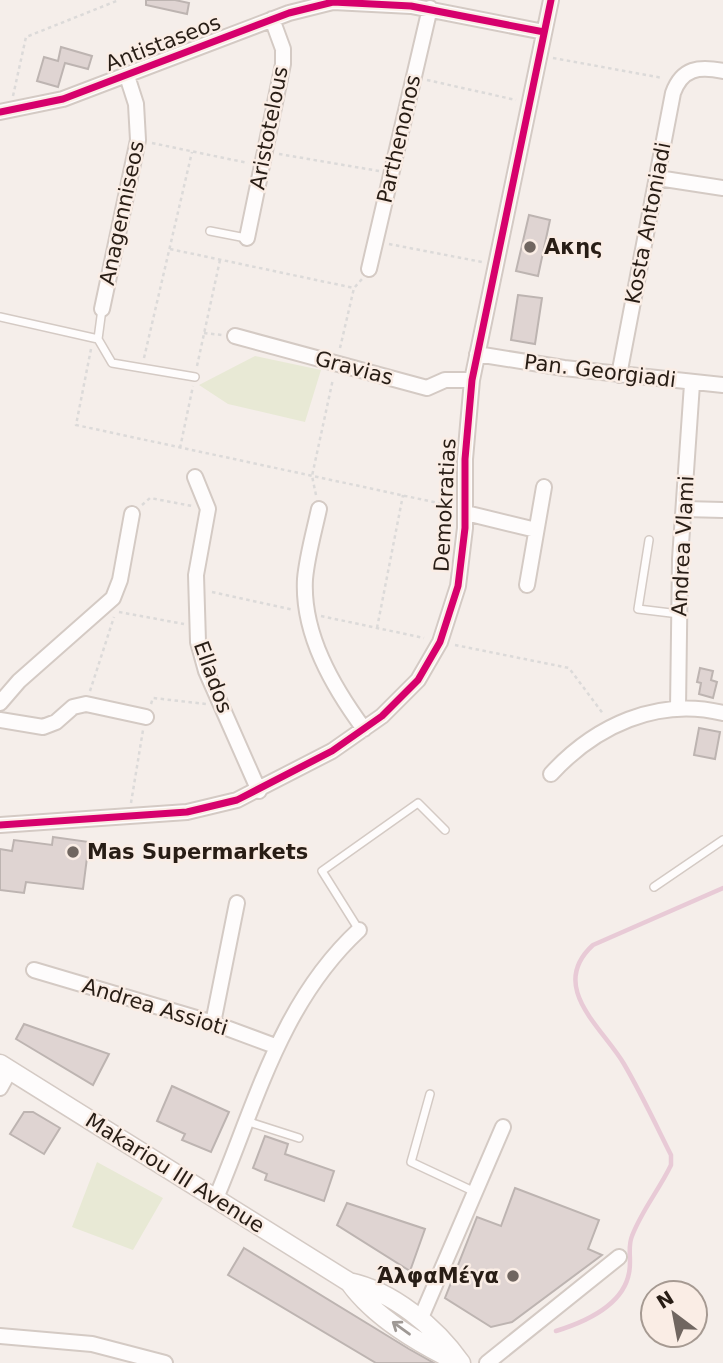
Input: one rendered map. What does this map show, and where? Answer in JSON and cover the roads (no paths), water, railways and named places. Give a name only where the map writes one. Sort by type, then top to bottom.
[{"type":"street","name":"Antistaseos","points":[[5,111],[45,105],[272,19],[323,4],[351,0],[429,8],[544,32]]},
{"type":"street","name":"Demokratias","points":[[0,825],[201,810],[260,791],[364,729],[418,680],[440,642],[458,586],[466,511],[465,459],[472,380],[551,0]]},
{"type":"street","name":"Parthenonos","points":[[369,269],[429,8]]},
{"type":"street","name":"Aristotelous","points":[[247,238],[284,64],[282,44],[272,19]]},
{"type":"street","name":"Kosta Antoniadi","points":[[619,375],[671,99],[681,77],[701,68],[723,71]]},
{"type":"street","name":"Anagenniseos","points":[[102,309],[138,140],[136,104],[127,76]]},
{"type":"street","points":[[658,178],[723,188]]},
{"type":"street","name":"Gravias","points":[[235,336],[427,388],[445,380],[472,380]]},
{"type":"street","name":"Pan. Georgiadi","points":[[477,354],[619,375],[723,385]]},
{"type":"street","name":"Andrea Vlami","points":[[678,708],[679,614],[692,383]]},
{"type":"street","name":"Ellados","points":[[195,477],[208,509],[195,588],[196,625],[201,656],[260,791]]},
{"type":"street","points":[[527,585],[544,487]]},
{"type":"street","points":[[319,509],[306,576],[309,614],[325,667],[364,729]]},
{"type":"street","points":[[684,509],[723,510]]},
{"type":"street","points":[[466,511],[536,530]]},
{"type":"street","points":[[0,703],[19,681],[113,598],[120,580],[132,514]]},
{"type":"street","points":[[0,720],[43,727],[56,722],[73,707],[86,704],[146,717]]},
{"type":"street","points":[[551,774],[581,744],[612,726],[638,716],[678,708],[723,713]]},
{"type":"street","points":[[213,1023],[237,904]]},
{"type":"street","points":[[216,1198],[275,1046],[321,970],[359,930]]},
{"type":"street","name":"Andrea Assioti","points":[[34,970],[213,1023],[275,1046]]},
{"type":"street","points":[[0,1088],[5,1067]]},
{"type":"street","name":"Makariou III Avenue","points":[[5,1067],[349,1282],[371,1286],[444,1339],[460,1363]]},
{"type":"street","points":[[420,1320],[503,1127]]},
{"type":"street","points":[[487,1363],[620,1257]]},
{"type":"street","name":"Makariou III Avenue","points":[[349,1282],[361,1299],[433,1351],[460,1363]]},
{"type":"street","points":[[0,1336],[92,1345],[165,1363]]},
{"type":"lane","points":[[210,231],[247,238]]},
{"type":"lane","points":[[102,309],[96,338],[112,363],[195,377]]},
{"type":"lane","points":[[0,317],[96,338]]},
{"type":"lane","points":[[649,540],[638,609],[679,614]]},
{"type":"lane","points":[[359,930],[322,870],[418,803],[445,830]]},
{"type":"lane","points":[[654,887],[723,840]]},
{"type":"lane","points":[[430,1094],[411,1163],[475,1192]]},
{"type":"lane","points":[[246,1121],[299,1138]]},
{"type":"waterway","points":[[556,1331],[601,1311],[619,1295],[629,1273],[632,1236],[671,1165],[671,1155],[624,1064],[583,1007],[575,976],[580,961],[593,945],[723,888]]},
{"type":"place","name":"Ακης","points":[[530,247]]},
{"type":"place","name":"Mas Supermarkets","points":[[73,852]]},
{"type":"place","name":"ΆλφαΜέγα","points":[[513,1276]]}]
